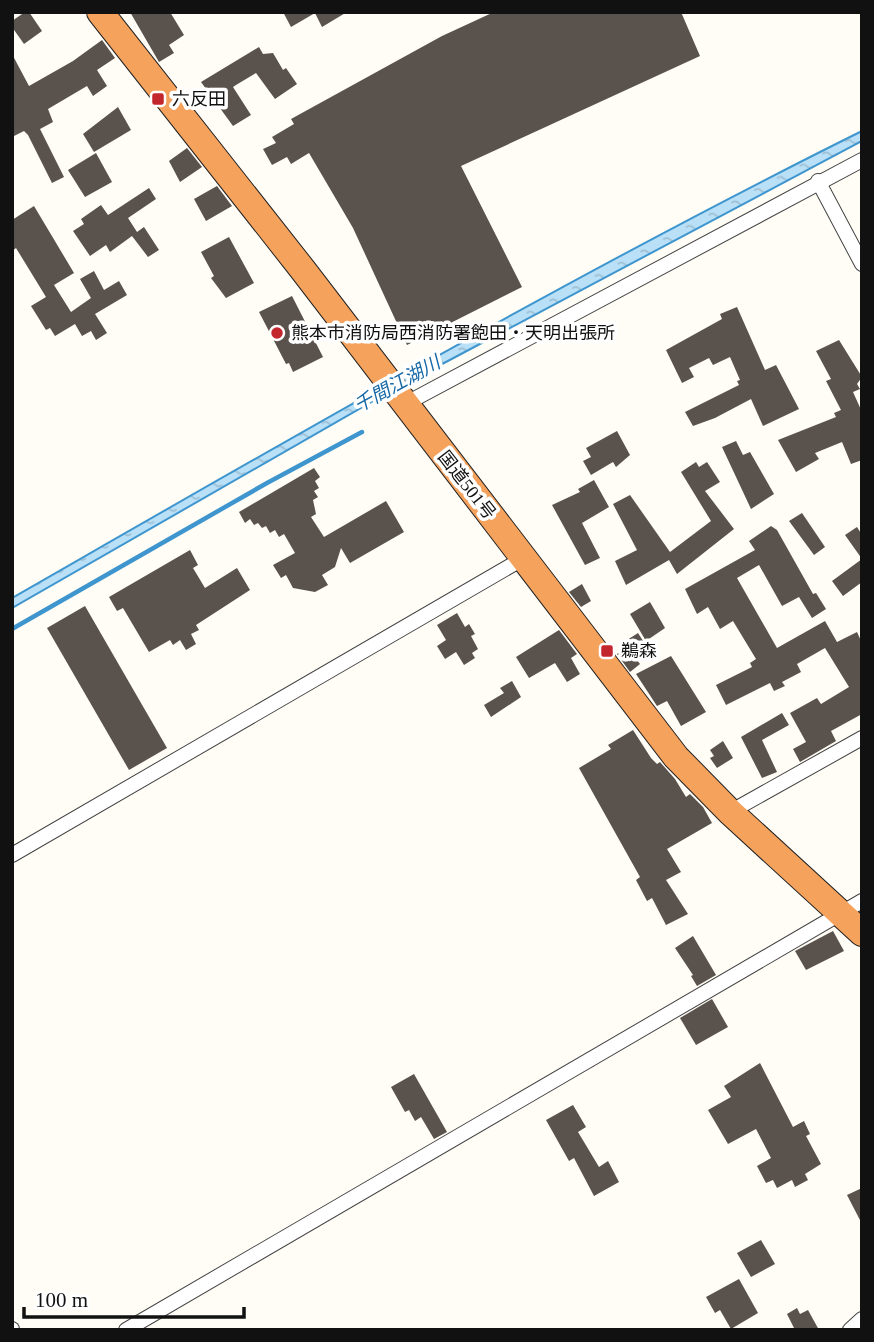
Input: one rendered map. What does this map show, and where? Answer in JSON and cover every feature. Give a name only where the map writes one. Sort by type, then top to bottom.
[{"type":"highway","name":"国道501号","points":[[100,12],[676,757],[730,812],[851,907],[862,933]]},
{"type":"street","points":[[396,393],[862,160]]},
{"type":"street","points":[[818,181],[862,264]]},
{"type":"street","points":[[12,855],[524,558]]},
{"type":"street","points":[[730,812],[862,737]]},
{"type":"street","points":[[126,1330],[851,907]]},
{"type":"street","points":[[850,1330],[862,1319]]},
{"type":"water","name":"千間江湖川","points":[[862,131],[862,141],[382,396],[12,608],[12,598],[434,358],[646,242]]},
{"type":"building","points":[[29,12],[42,31],[24,44],[12,27],[12,21]]},
{"type":"building","points":[[130,12],[170,12],[184,35],[169,45],[174,53],[159,62]]},
{"type":"building","points":[[283,12],[347,12],[322,27],[315,13],[291,27]]},
{"type":"building","points":[[494,12],[681,12],[700,56],[461,166],[522,287],[407,345],[353,228],[309,153],[291,164],[287,157],[272,165],[263,149],[276,143],[272,137],[294,124],[291,119],[442,36]]},
{"type":"building","points":[[102,40],[115,58],[97,70],[107,86],[93,96],[87,86],[48,109],[53,122],[40,129],[64,177],[52,183],[28,135],[24,131],[12,137],[12,54],[29,86],[73,61]]},
{"type":"building","points":[[259,47],[263,54],[273,53],[283,70],[286,68],[297,84],[275,99],[256,73],[236,85],[233,87],[251,115],[233,126],[201,82]]},
{"type":"building","points":[[118,107],[131,130],[94,152],[83,134]]},
{"type":"building","points":[[187,148],[202,167],[180,182],[169,161]]},
{"type":"building","points":[[96,153],[112,182],[85,197],[68,170]]},
{"type":"building","points":[[217,186],[232,206],[206,221],[194,199]]},
{"type":"building","points":[[149,188],[156,199],[128,218],[137,232],[144,227],[159,250],[148,257],[132,236],[110,252],[106,245],[90,256],[73,231],[84,224],[81,219],[101,205],[108,215]]},
{"type":"building","points":[[34,206],[74,273],[54,285],[71,312],[91,298],[80,279],[94,271],[104,290],[119,281],[127,295],[95,314],[107,333],[96,340],[91,331],[82,336],[75,324],[55,336],[50,328],[46,330],[31,306],[46,297],[16,248],[12,251],[12,220]]},
{"type":"building","points":[[229,237],[254,283],[226,298],[211,278],[214,276],[201,252]]},
{"type":"building","points":[[292,296],[323,357],[293,372],[289,363],[286,364],[259,312]]},
{"type":"building","points":[[737,307],[765,370],[776,365],[799,409],[763,426],[751,399],[693,426],[685,412],[739,385],[737,381],[740,380],[730,357],[713,365],[709,358],[689,368],[694,377],[682,383],[666,350],[722,319],[720,314]]},
{"type":"building","points":[[839,340],[862,377],[857,384],[860,389],[853,392],[862,412],[862,460],[851,464],[842,442],[815,453],[819,459],[796,472],[778,440],[836,417],[834,413],[841,410],[826,381],[831,379],[816,351]]},
{"type":"building","points":[[617,431],[630,455],[616,467],[613,462],[591,475],[583,461],[591,457],[586,448]]},
{"type":"building","points":[[736,441],[743,455],[750,452],[774,494],[751,509],[722,447]]},
{"type":"building","points":[[696,462],[699,467],[707,462],[720,482],[705,491],[734,529],[677,574],[669,560],[626,585],[615,561],[637,550],[613,504],[630,495],[670,552],[711,521],[681,472]]},
{"type":"building","points":[[314,468],[320,477],[315,481],[319,488],[314,491],[318,497],[313,500],[316,514],[311,517],[324,537],[386,501],[404,532],[350,563],[341,548],[335,567],[322,575],[328,585],[315,592],[293,588],[286,575],[281,578],[273,565],[295,553],[284,534],[279,537],[275,530],[270,533],[266,526],[262,528],[258,523],[254,525],[250,519],[245,523],[239,512]]},
{"type":"building","points":[[594,480],[609,507],[582,523],[600,558],[585,565],[552,505],[580,492],[578,489]]},
{"type":"building","points":[[802,513],[825,547],[814,555],[789,521]]},
{"type":"building","points":[[771,526],[777,530],[813,594],[816,593],[826,609],[812,618],[799,597],[782,606],[759,565],[737,578],[777,648],[825,621],[837,642],[857,632],[862,643],[862,714],[831,731],[836,741],[800,762],[793,749],[806,742],[790,713],[817,698],[821,704],[849,687],[825,648],[797,664],[801,672],[782,682],[785,686],[774,691],[770,683],[726,705],[716,685],[752,667],[750,663],[756,659],[733,621],[720,629],[708,607],[697,614],[685,589],[755,550],[749,541]]},
{"type":"building","points":[[857,527],[862,535],[862,559],[845,535]]},
{"type":"building","points":[[190,550],[198,565],[193,568],[205,588],[237,568],[250,590],[196,625],[199,630],[191,634],[196,644],[186,650],[180,640],[173,645],[170,640],[149,652],[123,608],[117,611],[109,597]]},
{"type":"building","points":[[862,559],[862,582],[843,596],[832,581]]},
{"type":"building","points":[[582,584],[591,601],[581,607],[569,592]]},
{"type":"building","points":[[650,602],[665,628],[646,641],[630,614]]},
{"type":"building","points":[[85,606],[167,748],[129,770],[47,628]]},
{"type":"building","points":[[457,613],[465,627],[469,624],[475,634],[471,636],[478,649],[472,653],[475,658],[464,665],[456,652],[445,659],[437,646],[446,640],[437,625]]},
{"type":"building","points":[[559,630],[577,654],[571,658],[580,674],[567,682],[555,663],[529,678],[516,657]]},
{"type":"building","points":[[638,633],[645,644],[631,652],[640,664],[630,672],[617,654],[626,647],[624,642]]},
{"type":"building","points":[[671,656],[706,712],[681,726],[667,701],[657,706],[636,674]]},
{"type":"building","points":[[512,681],[521,697],[491,717],[484,705],[504,693],[500,688]]},
{"type":"building","points":[[782,713],[789,725],[762,740],[777,772],[762,778],[741,737]]},
{"type":"building","points":[[633,730],[651,758],[657,764],[660,762],[686,797],[690,794],[703,807],[712,823],[667,849],[681,872],[666,880],[688,914],[666,925],[652,898],[647,901],[636,880],[640,877],[579,768],[611,749],[608,745]]},
{"type":"building","points":[[723,741],[733,758],[717,768],[710,758],[714,756],[710,750]]},
{"type":"building","points":[[833,931],[844,951],[806,970],[795,951]]},
{"type":"building","points":[[693,936],[716,975],[697,986],[675,948]]},
{"type":"building","points":[[712,999],[728,1027],[696,1045],[680,1018]]},
{"type":"building","points":[[760,1063],[793,1127],[804,1121],[810,1134],[806,1136],[821,1164],[805,1174],[808,1180],[795,1187],[792,1180],[777,1188],[773,1180],[766,1183],[757,1166],[771,1158],[756,1129],[728,1144],[708,1110],[731,1097],[724,1086]]},
{"type":"building","points":[[414,1074],[447,1132],[434,1139],[421,1117],[415,1121],[409,1110],[405,1112],[391,1087]]},
{"type":"building","points":[[573,1105],[586,1127],[578,1132],[599,1167],[608,1161],[619,1182],[594,1196],[574,1158],[569,1161],[546,1120]]},
{"type":"building","points":[[862,1188],[862,1224],[847,1195]]},
{"type":"building","points":[[761,1240],[775,1264],[751,1277],[737,1253]]},
{"type":"building","points":[[739,1279],[758,1313],[731,1329],[720,1310],[715,1313],[706,1297]]},
{"type":"building","points":[[797,1308],[800,1314],[808,1310],[819,1330],[795,1330],[787,1314]]},
{"type":"waterway","points":[[12,629],[267,483],[362,432]]},
{"type":"place","name":"六反田","points":[[158,99]]},
{"type":"place","name":"熊本市消防局西消防署飽田・天明出張所","points":[[277,333]]},
{"type":"place","name":"鵜森","points":[[607,651]]}]
